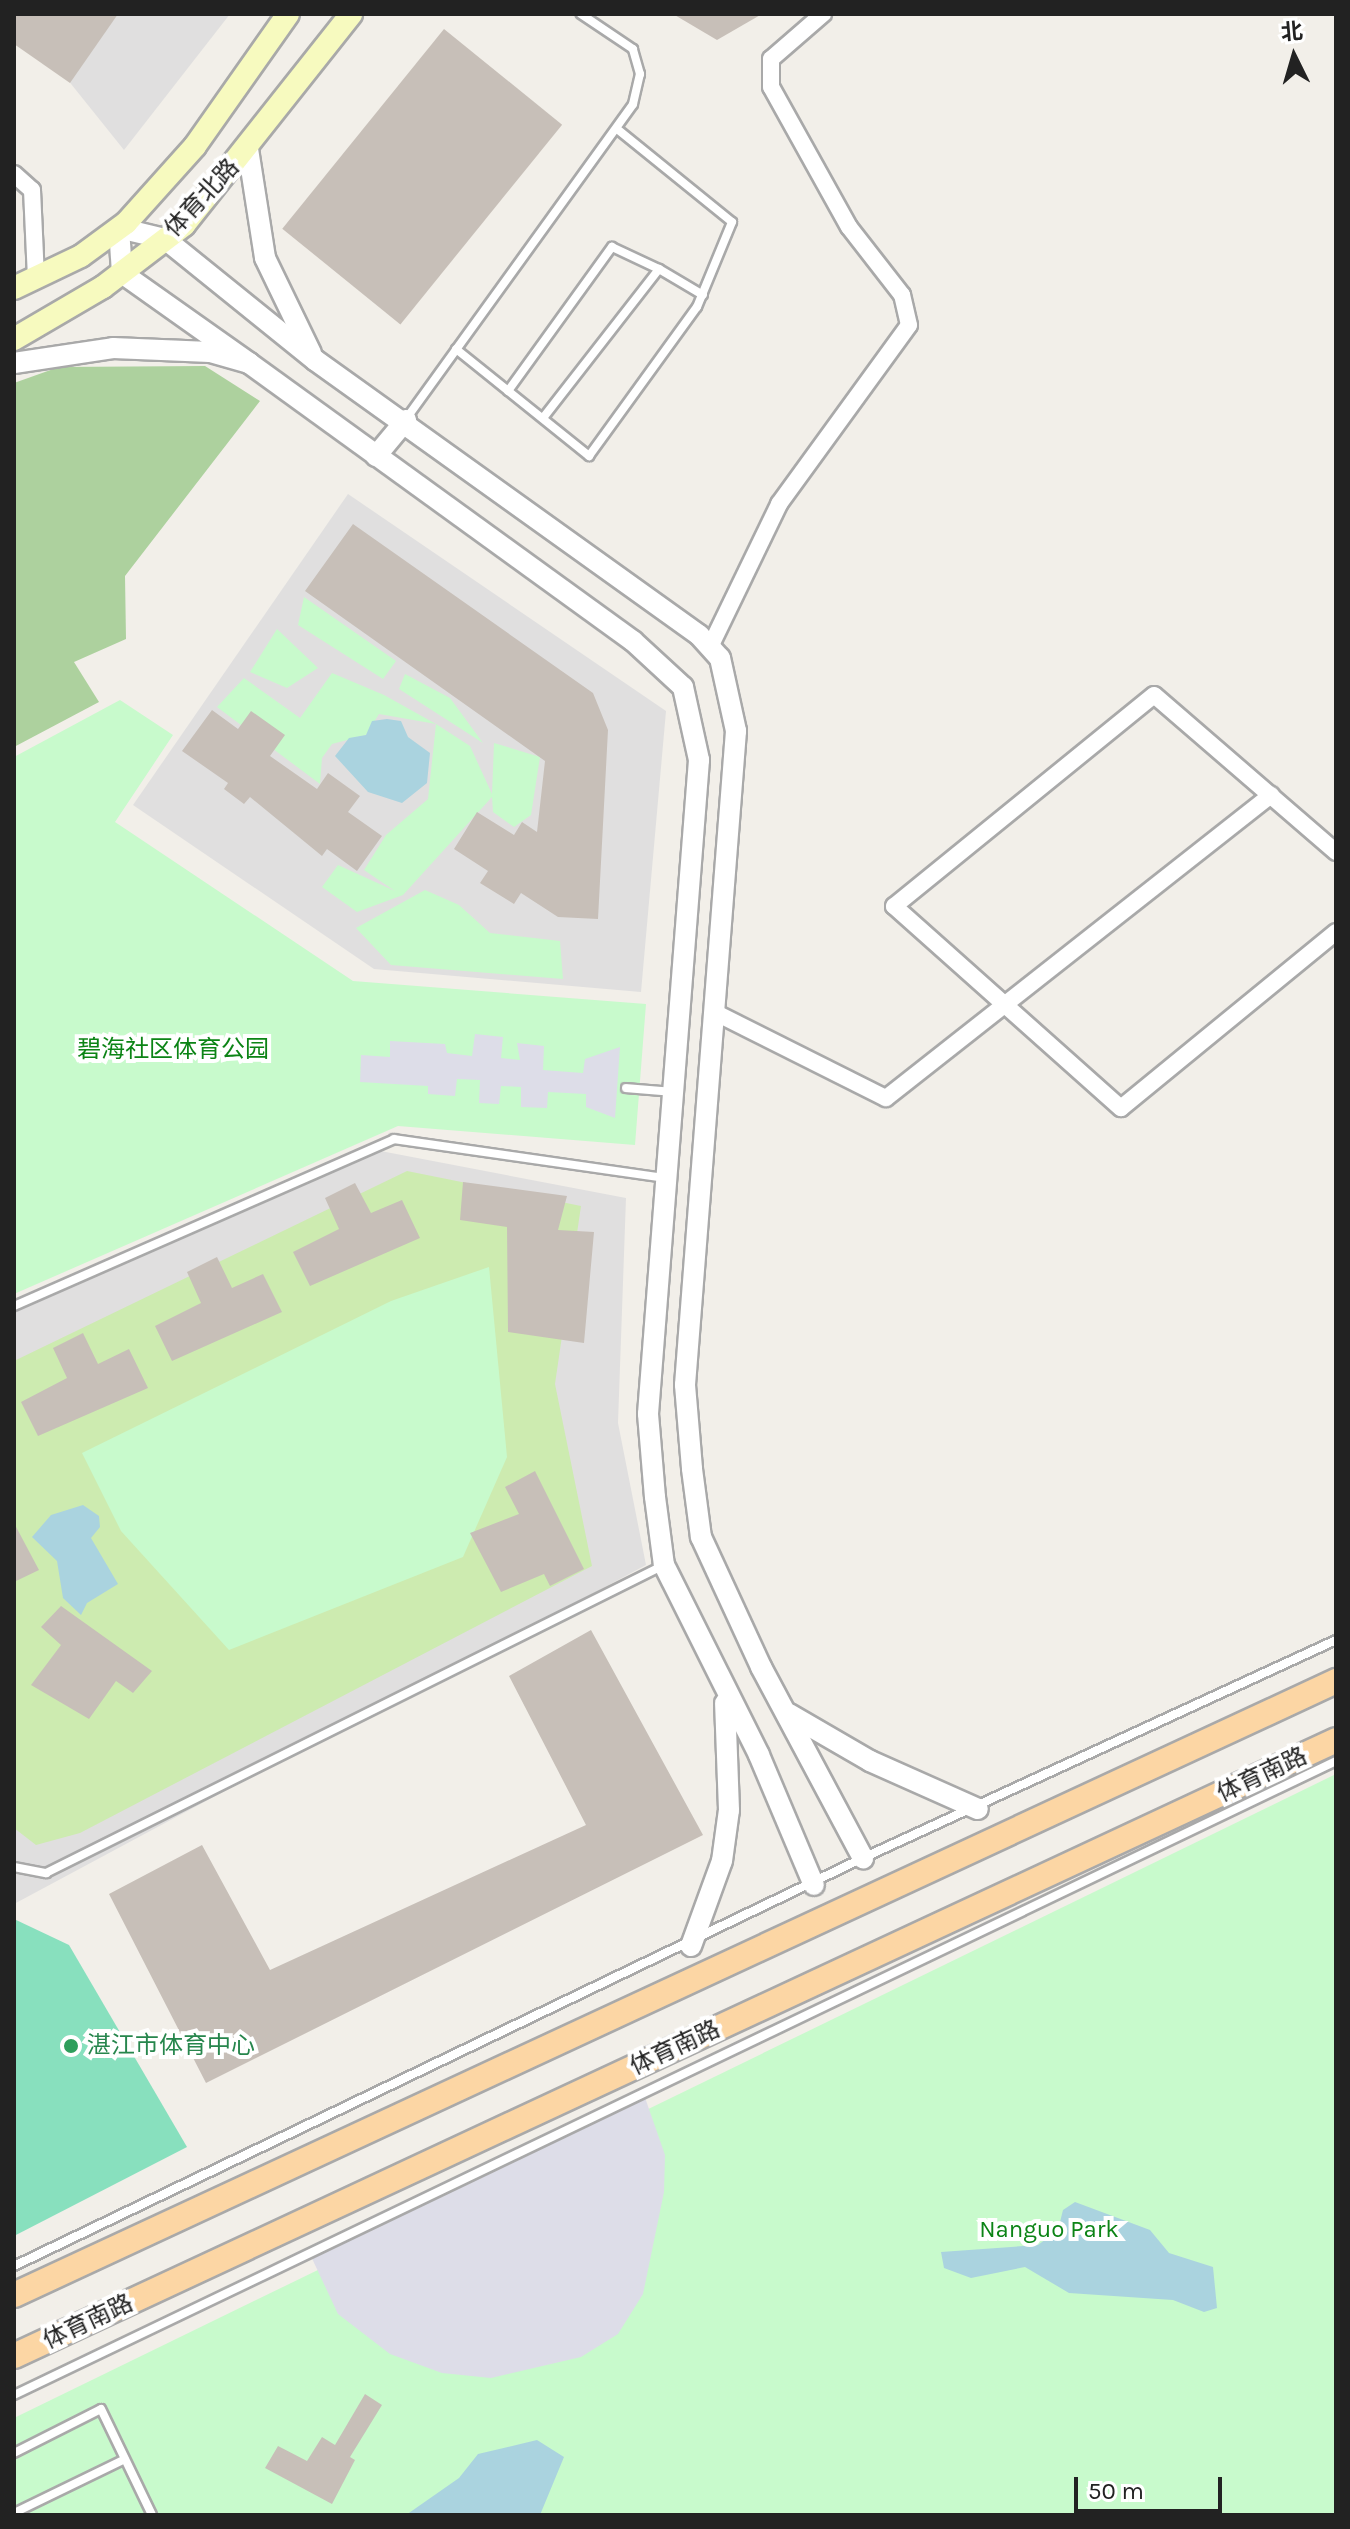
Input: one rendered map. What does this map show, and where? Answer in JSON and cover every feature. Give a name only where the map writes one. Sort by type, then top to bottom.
[{"type":"main road","name":"体育北路","points":[[14,288],[81,256],[119,228],[195,146],[288,14]]},
{"type":"main road","name":"体育北路","points":[[14,339],[122,273],[165,239],[248,149],[351,14]]},
{"type":"main road","points":[[14,2295],[1336,1681]]},
{"type":"main road","name":"体育南路","points":[[14,2356],[1336,1740]]},
{"type":"street","points":[[710,647],[779,504],[909,325],[902,295],[849,227],[771,87],[771,59],[823,14]]},
{"type":"street","points":[[248,149],[265,258],[315,360]]},
{"type":"street","points":[[14,174],[32,190],[36,278]]},
{"type":"street","points":[[814,1885],[759,1755],[724,1695],[664,1565],[648,1414],[699,760],[683,687],[643,649],[122,273],[119,228],[165,239],[315,360],[406,420],[710,647],[720,658],[736,731],[685,1385],[692,1469],[701,1537],[863,1858]]},
{"type":"street","points":[[14,363],[113,348],[210,352],[249,363]]},
{"type":"street","points":[[376,456],[406,420]]},
{"type":"street","points":[[1336,852],[1154,695],[894,906],[1121,1108],[1336,932]]},
{"type":"street","points":[[714,1012],[886,1098],[1271,795]]},
{"type":"street","points":[[691,1946],[722,1861],[729,1810],[724,1695]]},
{"type":"street","points":[[788,1714],[870,1761],[978,1809]]},
{"type":"lane","points":[[406,420],[633,104],[640,74],[633,49],[581,14]]},
{"type":"lane","points":[[456,349],[589,456],[703,295],[732,222],[617,129]]},
{"type":"lane","points":[[508,391],[612,247],[659,269],[703,295]]},
{"type":"lane","points":[[543,418],[659,269]]},
{"type":"lane","points":[[626,1088],[673,1092]]},
{"type":"lane","points":[[14,1306],[394,1139],[666,1178]]},
{"type":"lane","points":[[14,1867],[46,1873],[664,1565]]},
{"type":"lane","points":[[14,2266],[691,1946],[863,1858],[978,1809],[1336,1640]]},
{"type":"lane","points":[[14,2395],[1336,1761]]},
{"type":"lane","points":[[14,2453],[101,2409],[152,2515]]},
{"type":"lane","points":[[14,2513],[125,2459]]},
{"type":"shaded area","points":[[15,14],[230,14],[124,150]]},
{"type":"shaded area","points":[[348,494],[666,711],[641,992],[374,969],[133,805]]},
{"type":"shaded area","points":[[475,1034],[503,1037],[501,1058],[520,1060],[517,1043],[544,1046],[543,1070],[583,1073],[585,1059],[620,1047],[615,1118],[586,1107],[586,1094],[548,1092],[547,1108],[521,1107],[521,1087],[501,1086],[499,1104],[479,1103],[480,1080],[457,1079],[455,1096],[428,1094],[428,1086],[360,1082],[361,1055],[390,1057],[390,1041],[445,1044],[447,1053],[472,1056]]},
{"type":"shaded area","points":[[365,1148],[626,1198],[618,1423],[646,1565],[14,1904],[14,1310]]},
{"type":"shaded area","points":[[642,2089],[665,2155],[664,2192],[643,2294],[618,2334],[581,2357],[491,2378],[442,2373],[390,2354],[338,2314],[309,2252]]},
{"type":"green space","points":[[205,366],[260,401],[125,576],[126,639],[74,662],[99,702],[14,747],[14,383],[59,367]]},
{"type":"green space","points":[[304,597],[396,661],[383,679],[298,625]]},
{"type":"green space","points":[[277,629],[318,668],[287,688],[250,672]]},
{"type":"green space","points":[[332,673],[384,695],[436,724],[379,714],[366,735],[332,744],[322,758],[320,784],[217,707],[244,678],[300,718]]},
{"type":"green space","points":[[405,674],[450,698],[483,743],[399,689]]},
{"type":"green space","name":"碧海社区体育公园","points":[[120,700],[173,735],[115,822],[353,981],[646,1004],[635,1145],[398,1126],[14,1294],[14,757]]},
{"type":"green space","points":[[436,724],[470,746],[492,794],[494,743],[540,757],[531,815],[514,827],[493,812],[492,797],[403,895],[357,912],[322,887],[338,865],[395,891],[364,870],[386,835],[428,799]]},
{"type":"green space","points":[[425,890],[459,905],[490,933],[560,941],[563,979],[391,965],[356,928]]},
{"type":"green space","points":[[407,1171],[581,1206],[555,1384],[592,1566],[80,1833],[36,1845],[14,1828],[14,1361]]},
{"type":"green space","points":[[489,1267],[507,1457],[463,1557],[229,1650],[121,1531],[82,1453],[391,1301]]},
{"type":"green space","name":"Nanguo Park","points":[[1336,1774],[1336,2515],[14,2515],[14,2418]]},
{"type":"green space","name":"湛江市体育中心","points":[[14,1919],[69,1945],[187,2147],[14,2236]]},
{"type":"water","points":[[372,721],[401,721],[408,737],[430,753],[427,783],[402,803],[368,792],[335,756],[349,738],[366,735]]},
{"type":"water","points":[[83,1505],[99,1516],[100,1527],[91,1538],[118,1584],[87,1603],[81,1615],[63,1598],[57,1561],[32,1537],[51,1515]]},
{"type":"water","points":[[1075,2202],[1150,2230],[1169,2253],[1213,2267],[1217,2308],[1204,2312],[1173,2300],[1069,2293],[1025,2267],[971,2278],[944,2268],[941,2252],[1038,2245],[1058,2230],[1063,2210]]},
{"type":"water","points":[[537,2440],[564,2457],[540,2515],[406,2515],[459,2478],[478,2454]]},
{"type":"building","points":[[14,14],[118,14],[70,83],[14,44]]},
{"type":"building","points":[[673,14],[762,14],[717,40]]},
{"type":"building","points":[[444,29],[562,125],[400,324],[282,229]]},
{"type":"building","points":[[353,524],[593,693],[608,730],[598,919],[558,917],[521,893],[514,904],[480,883],[488,871],[454,849],[477,812],[514,835],[522,822],[537,832],[545,761],[305,591]]},
{"type":"building","points":[[212,710],[238,729],[251,711],[285,735],[270,756],[317,789],[328,773],[360,796],[348,812],[382,836],[357,871],[327,849],[322,856],[250,797],[244,804],[224,789],[228,783],[182,751]]},
{"type":"building","points":[[463,1182],[567,1196],[558,1230],[594,1232],[584,1343],[508,1332],[507,1227],[460,1220]]},
{"type":"building","points":[[355,1183],[371,1213],[402,1200],[420,1238],[310,1286],[293,1252],[339,1229],[325,1198]]},
{"type":"building","points":[[217,1257],[232,1288],[263,1274],[282,1312],[172,1361],[155,1326],[201,1303],[187,1272]]},
{"type":"building","points":[[83,1333],[98,1364],[129,1349],[148,1388],[38,1436],[21,1402],[67,1378],[53,1348]]},
{"type":"building","points":[[535,1471],[584,1569],[550,1586],[544,1574],[501,1592],[470,1533],[519,1514],[505,1487]]},
{"type":"building","points":[[14,1523],[39,1570],[14,1582]]},
{"type":"building","points":[[61,1606],[152,1671],[133,1693],[116,1681],[89,1719],[31,1685],[61,1645],[41,1627]]},
{"type":"building","points":[[591,1630],[703,1835],[206,2083],[109,1894],[202,1845],[270,1970],[586,1825],[509,1676]]},
{"type":"building","points":[[365,2394],[382,2405],[350,2457],[355,2460],[332,2504],[265,2468],[278,2446],[307,2461],[322,2437],[335,2445]]},
{"type":"place","name":"湛江市体育中心","points":[[71,2046]]}]
